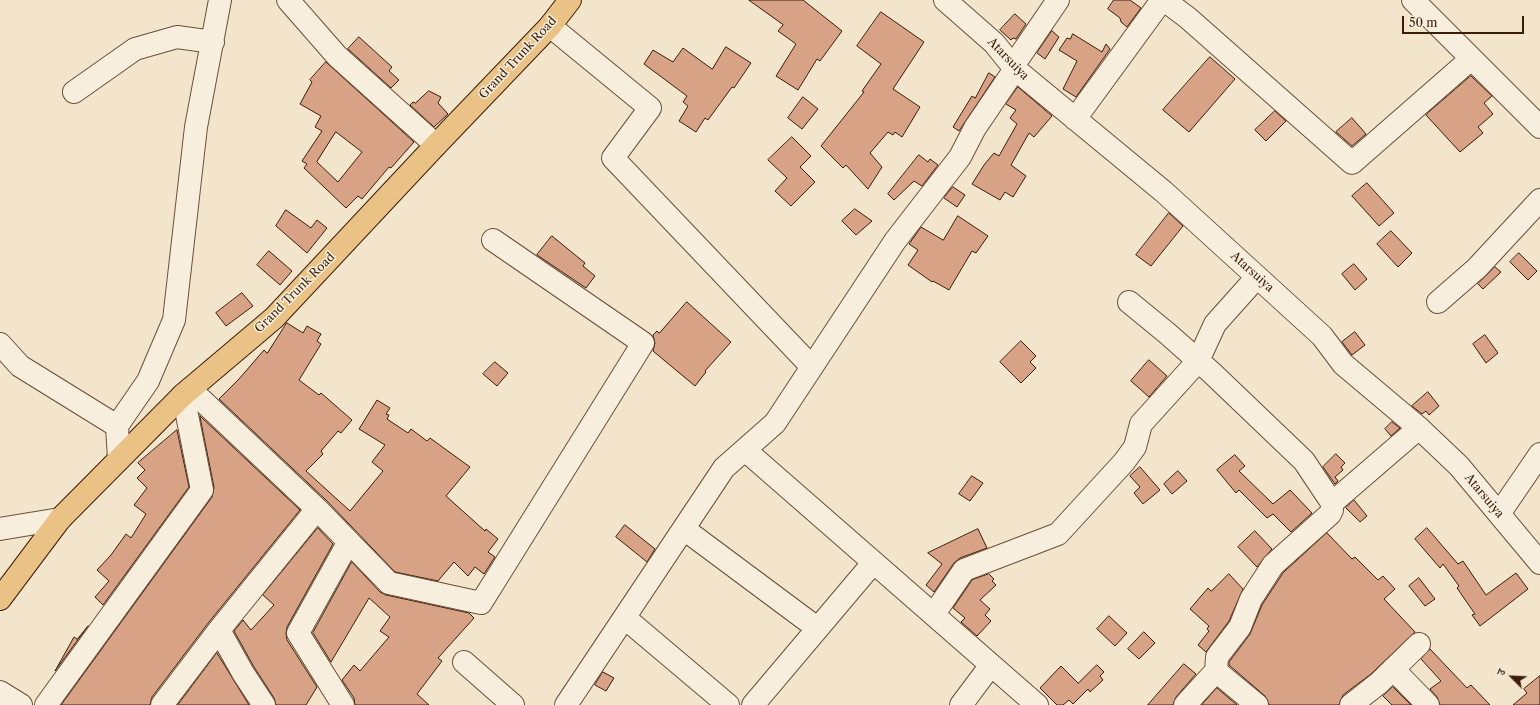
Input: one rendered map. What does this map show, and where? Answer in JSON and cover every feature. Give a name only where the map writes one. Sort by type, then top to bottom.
[{"type":"main road","name":"Grand Trunk Road","points":[[0,599],[60,519],[187,392],[274,318],[550,26],[570,0]]},
{"type":"street","points":[[119,459],[117,426],[148,381],[174,320],[196,127],[220,0]]},
{"type":"street","points":[[288,0],[337,56],[436,145]]},
{"type":"street","name":"Atarsuiya","points":[[945,0],[994,43],[1014,67],[1164,192],[1322,336],[1343,364],[1418,428],[1459,466],[1540,563]]},
{"type":"street","points":[[566,705],[724,468],[776,423],[895,242],[960,157],[975,128],[1058,0]]},
{"type":"street","points":[[1075,118],[1163,0],[1188,18],[1352,163],[1471,59]]},
{"type":"street","points":[[1413,0],[1540,127]]},
{"type":"street","points":[[550,26],[650,108],[612,158],[812,367]]},
{"type":"street","points":[[74,92],[135,49],[177,37],[212,42]]},
{"type":"street","points":[[1438,302],[1477,268],[1540,200]]},
{"type":"street","points":[[187,392],[317,509],[388,583],[481,603],[643,343],[493,240]]},
{"type":"street","points":[[934,614],[964,570],[1058,534],[1124,462],[1135,447],[1141,424],[1198,361],[1216,324],[1257,277]]},
{"type":"street","points":[[1129,302],[1198,361],[1304,461],[1332,503],[1333,507],[1330,514],[1273,565],[1251,599],[1240,627],[1217,657],[1216,671],[1185,705]]},
{"type":"street","points":[[0,344],[20,366],[117,426]]},
{"type":"street","points":[[46,705],[202,490],[187,392]]},
{"type":"street","points":[[1332,503],[1418,428]]},
{"type":"street","points":[[745,450],[1037,705]]},
{"type":"street","points":[[1498,514],[1540,454]]},
{"type":"street","points":[[162,705],[219,630],[317,509]]},
{"type":"street","points":[[0,529],[60,519]]},
{"type":"street","points":[[684,529],[818,628]]},
{"type":"street","points":[[343,705],[298,633],[348,543]]},
{"type":"street","points":[[753,705],[873,563]]},
{"type":"street","points":[[625,618],[728,705]]},
{"type":"street","points":[[219,630],[243,673],[264,705]]},
{"type":"street","points":[[1351,705],[1393,669],[1419,644]]},
{"type":"street","points":[[464,662],[513,705]]},
{"type":"street","points":[[961,705],[991,665]]},
{"type":"street","points":[[1393,669],[1428,705]]},
{"type":"street","points":[[1216,671],[1257,705]]},
{"type":"street","points":[[0,692],[21,705]]},
{"type":"building","points":[[749,0],[803,0],[842,31],[820,61],[817,59],[798,90],[776,76],[796,44],[778,31],[783,25]]},
{"type":"building","points":[[1114,0],[1130,0],[1141,8],[1127,27],[1121,22],[1120,18],[1108,9]]},
{"type":"building","points":[[881,12],[924,42],[893,89],[920,107],[902,137],[895,132],[893,135],[888,132],[870,153],[882,167],[868,189],[846,165],[843,168],[821,146],[864,92],[862,91],[881,64],[857,46]]},
{"type":"building","points":[[1015,14],[1026,24],[1016,39],[1013,38],[1011,40],[1000,30]]},
{"type":"building","points":[[1052,31],[1059,37],[1045,59],[1037,53]]},
{"type":"building","points":[[1073,34],[1102,52],[1106,44],[1110,49],[1076,97],[1063,89],[1077,61],[1059,50],[1067,38],[1070,39]]},
{"type":"building","points":[[359,37],[392,67],[389,71],[399,80],[391,88],[348,49]]},
{"type":"building","points":[[726,47],[751,63],[734,88],[732,87],[708,120],[705,118],[696,132],[679,121],[688,106],[683,102],[687,96],[644,64],[653,50],[673,62],[683,48],[712,69]]},
{"type":"building","points":[[1210,57],[1235,79],[1189,132],[1163,110]]},
{"type":"building","points":[[326,62],[414,142],[391,168],[389,167],[362,199],[358,196],[346,208],[304,168],[307,164],[302,161],[322,131],[315,127],[321,116],[300,104],[312,82],[310,80]],"holes":[[[336,132],[362,152],[338,182],[317,162]]]},
{"type":"building","points":[[989,73],[995,77],[959,131],[953,127],[972,96],[975,98]]},
{"type":"building","points":[[1471,76],[1492,96],[1484,103],[1493,114],[1478,127],[1483,133],[1460,152],[1426,115]]},
{"type":"building","points":[[1018,87],[1052,116],[1034,137],[1029,133],[1011,165],[1026,176],[1013,197],[1005,192],[1000,200],[972,184],[984,165],[994,153],[999,156],[1017,124],[1010,118],[1016,110],[1006,104]]},
{"type":"building","points":[[429,91],[441,97],[438,103],[448,114],[434,127],[410,105],[413,102],[415,103]]},
{"type":"building","points":[[803,97],[818,109],[802,129],[788,118]]},
{"type":"building","points":[[1275,111],[1286,121],[1266,141],[1255,130]]},
{"type":"building","points":[[1352,118],[1366,134],[1352,146],[1336,132]]},
{"type":"building","points":[[792,137],[811,156],[800,167],[815,182],[791,206],[775,191],[787,178],[768,160]]},
{"type":"building","points":[[919,155],[928,162],[930,159],[938,165],[922,186],[914,181],[894,200],[888,194]]},
{"type":"building","points":[[1367,183],[1394,213],[1379,226],[1352,196]]},
{"type":"building","points":[[953,187],[965,195],[957,207],[944,198]]},
{"type":"building","points":[[855,209],[872,221],[856,235],[842,221]]},
{"type":"building","points":[[286,210],[311,228],[317,220],[327,228],[307,253],[276,226]]},
{"type":"building","points":[[1169,213],[1183,226],[1151,266],[1136,255]]},
{"type":"building","points":[[958,216],[988,236],[976,253],[972,251],[949,290],[933,281],[932,282],[908,265],[918,250],[909,244],[921,227],[943,240]]},
{"type":"building","points":[[1391,231],[1412,253],[1398,267],[1377,244]]},
{"type":"building","points":[[552,236],[585,263],[583,266],[595,276],[586,288],[537,255]]},
{"type":"building","points":[[269,251],[292,271],[280,285],[257,265]]},
{"type":"building","points":[[1519,253],[1537,271],[1528,280],[1510,262]]},
{"type":"building","points":[[1354,264],[1367,279],[1355,290],[1342,274]]},
{"type":"building","points":[[1495,267],[1501,272],[1483,289],[1478,284]]},
{"type":"building","points":[[242,293],[253,306],[226,326],[216,313]]},
{"type":"building","points":[[687,302],[731,342],[705,371],[706,372],[695,386],[653,351],[655,343],[653,335],[657,331],[659,333]]},
{"type":"building","points":[[287,323],[303,333],[307,326],[321,334],[317,341],[321,344],[299,380],[319,395],[321,393],[352,420],[341,433],[338,431],[321,451],[323,454],[306,471],[350,511],[383,471],[372,462],[385,445],[359,429],[377,400],[390,408],[386,414],[389,415],[387,419],[408,433],[411,429],[427,441],[430,438],[470,467],[446,496],[485,531],[486,529],[498,539],[488,552],[495,557],[484,574],[475,567],[468,576],[454,562],[438,581],[395,572],[326,500],[219,399],[239,379],[264,350],[267,353]]},
{"type":"building","points":[[1355,332],[1365,345],[1352,355],[1342,342]]},
{"type":"building","points":[[1485,335],[1498,353],[1486,363],[1473,344]]},
{"type":"building","points":[[1021,341],[1036,356],[1030,362],[1036,368],[1021,383],[1000,362]]},
{"type":"building","points":[[1149,360],[1167,376],[1149,397],[1131,381]]},
{"type":"building","points":[[495,362],[508,373],[497,386],[483,374]]},
{"type":"building","points":[[1428,392],[1439,406],[1429,415],[1426,411],[1422,414],[1412,406]]},
{"type":"building","points":[[200,416],[300,510],[209,622],[152,697],[150,705],[61,705],[212,497],[214,488]]},
{"type":"building","points":[[1392,422],[1400,428],[1391,436],[1385,429]]},
{"type":"building","points":[[177,430],[189,487],[103,605],[95,597],[109,581],[97,570],[111,555],[126,534],[131,538],[146,514],[134,505],[147,488],[137,478],[145,470],[138,463]]},
{"type":"building","points":[[1336,454],[1345,463],[1341,467],[1343,470],[1335,477],[1338,481],[1335,484],[1323,467]]},
{"type":"building","points":[[1235,455],[1245,466],[1239,471],[1273,504],[1290,490],[1312,513],[1291,532],[1273,514],[1267,518],[1239,490],[1236,493],[1217,470]]},
{"type":"building","points":[[1140,467],[1160,490],[1143,504],[1134,493],[1140,487],[1130,476]]},
{"type":"building","points":[[1178,471],[1187,481],[1172,494],[1164,484]]},
{"type":"building","points":[[972,476],[983,483],[970,501],[959,494]]},
{"type":"building","points":[[1354,500],[1367,516],[1360,522],[1346,508]]},
{"type":"building","points":[[625,525],[655,549],[647,562],[616,537]]},
{"type":"building","points":[[318,528],[333,544],[287,627],[286,633],[287,640],[317,687],[306,705],[276,705],[274,698],[254,667],[234,631],[243,620],[251,630],[274,605],[263,595]]},
{"type":"building","points":[[1427,528],[1458,564],[1463,561],[1486,595],[1516,573],[1528,589],[1480,626],[1472,615],[1475,614],[1457,588],[1459,586],[1443,564],[1440,568],[1415,539]]},
{"type":"building","points":[[978,529],[987,548],[960,558],[954,563],[934,592],[926,585],[942,564],[928,553]]},
{"type":"building","points":[[1255,531],[1272,549],[1257,567],[1238,547]]},
{"type":"building","points":[[1327,533],[1352,559],[1355,557],[1378,580],[1383,576],[1395,589],[1384,599],[1415,632],[1371,674],[1343,695],[1339,705],[1269,705],[1265,696],[1229,665],[1229,662],[1250,634],[1262,605],[1283,573]]},
{"type":"building","points":[[352,562],[380,592],[386,595],[469,613],[474,618],[438,658],[442,661],[417,694],[429,705],[355,705],[354,698],[342,680],[354,665],[360,671],[389,637],[380,631],[390,617],[369,598],[331,662],[313,633]]},
{"type":"building","points":[[989,574],[994,579],[992,581],[996,585],[980,600],[990,609],[985,615],[991,621],[977,636],[961,622],[965,618],[953,608],[972,580]]},
{"type":"building","points":[[1229,574],[1243,589],[1229,621],[1206,652],[1198,645],[1209,631],[1207,629],[1209,626],[1190,609],[1208,588],[1211,591]]},
{"type":"building","points":[[1419,578],[1435,599],[1425,606],[1409,586]]},
{"type":"building","points":[[1109,616],[1127,633],[1115,646],[1097,629]]},
{"type":"building","points":[[88,626],[55,671],[74,637],[77,639]]},
{"type":"building","points":[[1144,632],[1155,643],[1139,659],[1128,649]]},
{"type":"building","points":[[1430,649],[1467,688],[1471,685],[1490,705],[1440,705],[1437,697],[1430,689],[1441,681],[1421,659]]},
{"type":"building","points":[[217,653],[249,705],[178,705]]},
{"type":"building","points":[[1184,664],[1196,674],[1176,697],[1173,705],[1148,705]]},
{"type":"building","points":[[1097,665],[1104,672],[1100,676],[1103,680],[1090,692],[1088,689],[1073,704],[1069,700],[1063,705],[1057,705],[1040,688],[1061,666],[1078,683]]},
{"type":"building","points":[[603,672],[614,678],[606,691],[595,685]]},
{"type":"building","points":[[1540,676],[1540,705],[1513,705],[1527,693],[1524,689]]},
{"type":"building","points":[[1393,687],[1411,705],[1392,705],[1383,696]]},
{"type":"building","points":[[1217,688],[1237,705],[1202,705]]}]
